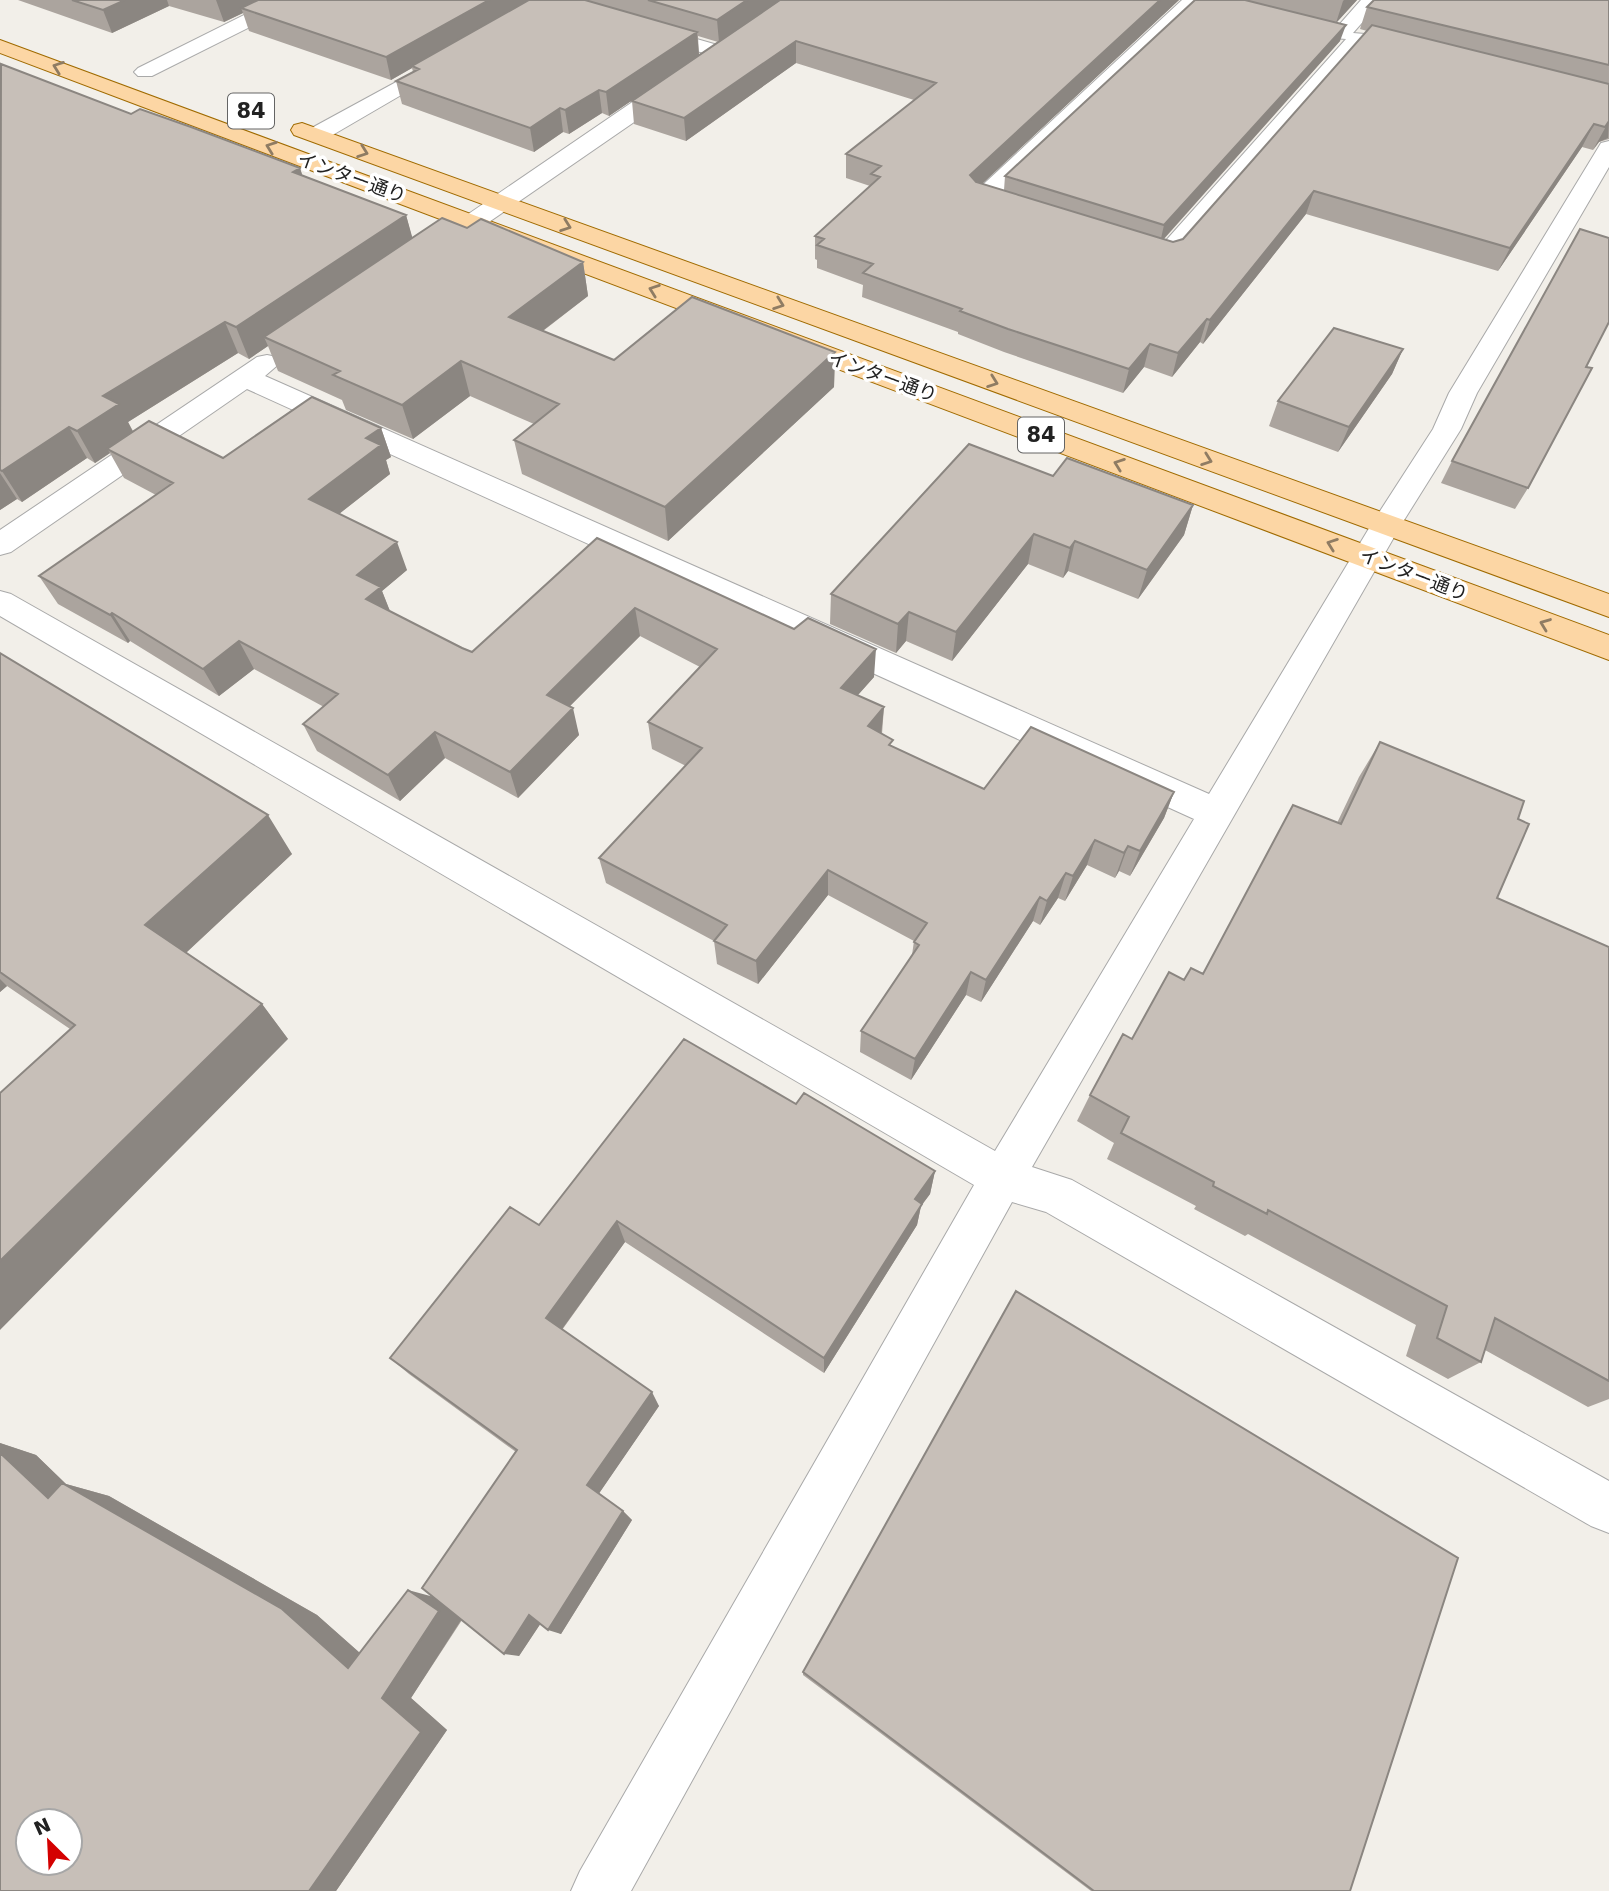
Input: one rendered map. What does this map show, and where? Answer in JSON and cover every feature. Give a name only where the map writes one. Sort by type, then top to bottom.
[{"type":"main road","name":"インター通り","points":[[0,46],[473,222],[1377,541],[1609,606]]},
{"type":"main road","points":[[121,63],[169,81]]},
{"type":"main road","name":"インター通り","points":[[279,122],[502,202],[1377,541],[1609,648]]},
{"type":"street","points":[[145,72],[289,0]]},
{"type":"street","points":[[1034,215],[982,198],[1194,0]]},
{"type":"street","points":[[1113,239],[1166,256],[1350,36],[1372,0]]},
{"type":"street","points":[[416,261],[729,47],[628,25]]},
{"type":"street","points":[[316,135],[467,49]]},
{"type":"street","points":[[600,1891],[1002,1178],[1377,541],[1447,429],[1463,393],[1609,148]]},
{"type":"street","points":[[0,545],[291,346]]},
{"type":"street","points":[[246,378],[1216,813]]},
{"type":"street","points":[[0,602],[1002,1178],[1057,1195],[1609,1508]]},
{"type":"building","points":[[72,0],[125,0],[103,10]]},
{"type":"building","points":[[258,0],[489,0],[386,57],[241,8]]},
{"type":"building","points":[[529,0],[585,0],[697,32],[606,92],[599,90],[565,110],[560,108],[530,128],[396,81],[419,69],[412,66]]},
{"type":"building","points":[[648,0],[747,0],[717,20]]},
{"type":"building","points":[[780,0],[1160,0],[970,175],[976,182],[1173,242],[1183,239],[1372,25],[1609,84],[1609,121],[1605,127],[1594,124],[1510,248],[1314,191],[1210,320],[1207,319],[1178,353],[1150,344],[1129,369],[1008,329],[863,273],[873,264],[817,245],[824,239],[815,236],[880,177],[871,174],[881,166],[846,154],[936,83],[796,41],[684,118],[632,101]]},
{"type":"building","points":[[1195,0],[1245,0],[1346,25],[1164,225],[1005,176]]},
{"type":"building","points":[[1374,0],[1609,0],[1609,65],[1367,7]]},
{"type":"building","points":[[1,64],[131,114],[140,109],[191,127],[300,168],[293,172],[406,215],[236,327],[225,322],[103,396],[119,404],[77,431],[69,427],[2,471]]},
{"type":"building","points":[[442,218],[467,228],[481,219],[583,262],[509,317],[614,360],[692,297],[835,352],[665,507],[514,440],[559,404],[461,361],[402,405],[333,375],[340,371],[264,337]]},
{"type":"building","points":[[1580,229],[1609,238],[1609,322],[1586,367],[1592,368],[1528,488],[1452,461]]},
{"type":"building","points":[[1334,328],[1403,349],[1349,427],[1278,401]]},
{"type":"building","points":[[312,397],[381,428],[366,438],[381,445],[309,499],[397,542],[357,575],[381,587],[366,599],[462,648],[472,652],[597,538],[794,629],[808,618],[876,649],[841,688],[884,707],[868,726],[893,740],[889,745],[984,789],[1031,727],[1174,792],[1140,851],[1128,846],[1124,853],[1095,840],[1073,876],[1066,873],[1047,901],[1040,897],[986,980],[971,972],[915,1059],[861,1031],[919,945],[914,942],[927,923],[828,870],[756,961],[714,941],[727,925],[599,858],[702,748],[648,722],[717,649],[635,608],[547,695],[573,708],[510,772],[435,732],[388,775],[303,724],[338,694],[239,641],[203,669],[112,613],[110,615],[39,576],[173,483],[107,449],[149,421],[223,458]]},
{"type":"building","points":[[969,444],[1053,476],[1067,458],[1193,505],[1147,570],[1075,541],[1070,548],[1034,534],[956,632],[909,612],[898,624],[831,594]]},
{"type":"building","points":[[0,653],[268,815],[145,925],[262,1004],[0,1261],[0,1093],[75,1025],[0,972]]},
{"type":"building","points":[[1380,742],[1524,801],[1518,819],[1529,824],[1497,898],[1609,947],[1609,1381],[1495,1318],[1481,1362],[1437,1338],[1447,1306],[1268,1210],[1267,1214],[1213,1186],[1214,1182],[1121,1133],[1129,1117],[1090,1095],[1123,1034],[1132,1039],[1169,972],[1184,980],[1191,968],[1203,974],[1293,805],[1341,824]]},
{"type":"building","points":[[684,1039],[796,1104],[804,1093],[935,1171],[915,1199],[922,1204],[824,1358],[617,1221],[546,1318],[652,1392],[587,1485],[623,1511],[548,1630],[529,1615],[504,1654],[422,1588],[517,1450],[390,1358],[510,1207],[539,1225]]},
{"type":"building","points":[[1016,1291],[1458,1558],[1350,1891],[1094,1891],[803,1672]]},
{"type":"building","points":[[0,1453],[48,1498],[62,1483],[282,1609],[348,1668],[408,1590],[439,1611],[382,1698],[421,1732],[309,1891],[0,1891]]}]
